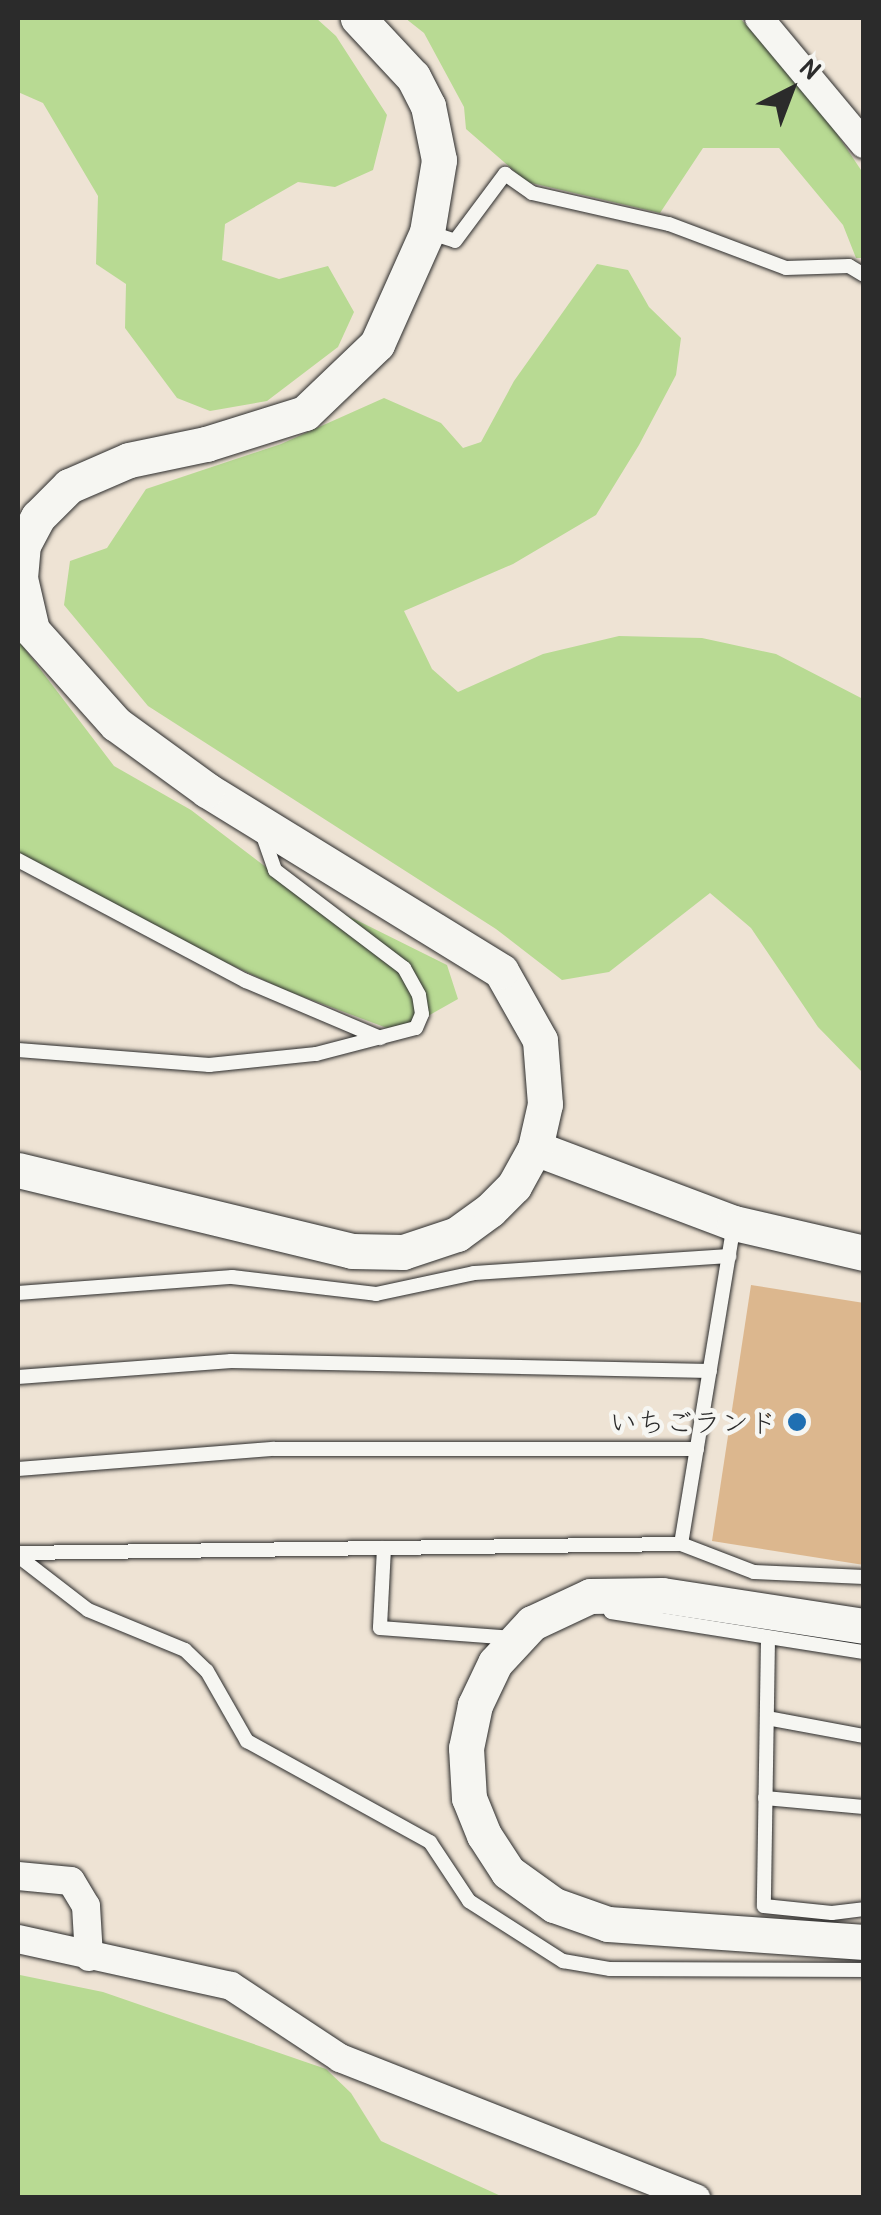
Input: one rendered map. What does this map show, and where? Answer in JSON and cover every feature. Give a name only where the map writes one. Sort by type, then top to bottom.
[{"type":"street","points":[[18,1170],[337,1248],[403,1252],[457,1234],[490,1210],[514,1186],[535,1148],[546,1104],[540,1040],[502,971],[258,821],[116,724],[64,671],[32,630],[20,578],[23,546],[38,517],[69,486],[129,460],[206,444],[305,413],[377,344],[427,232],[439,160],[428,106],[413,77],[358,18]]},
{"type":"street","points":[[760,18],[864,144]]},
{"type":"street","points":[[535,1148],[732,1239],[864,1253]]},
{"type":"street","points":[[864,1626],[662,1595],[590,1596],[532,1624],[495,1663],[475,1705],[466,1748],[469,1798],[508,1872],[554,1905],[608,1924],[816,1925],[864,1942]]},
{"type":"street","points":[[18,1876],[71,1881],[86,1906],[90,1956]]},
{"type":"street","points":[[18,1939],[231,1986],[340,2058],[696,2198]]},
{"type":"lane","points":[[427,232],[455,241],[505,174],[549,198],[669,224],[786,268],[849,266],[864,275]]},
{"type":"lane","points":[[18,1050],[209,1065],[316,1054],[416,1028],[422,1014],[412,982],[384,947],[275,870],[258,821]]},
{"type":"lane","points":[[18,860],[246,980],[380,1038]]},
{"type":"lane","points":[[18,1293],[232,1277],[376,1294],[474,1273],[732,1239],[681,1544]]},
{"type":"lane","points":[[18,1376],[232,1361],[710,1371]]},
{"type":"lane","points":[[18,1469],[274,1449],[697,1449]]},
{"type":"lane","points":[[18,1554],[681,1544],[754,1572],[864,1577]]},
{"type":"lane","points":[[384,1548],[380,1628],[518,1638]]},
{"type":"lane","points":[[18,1554],[88,1610],[185,1650],[207,1671],[247,1741],[430,1842],[469,1901],[563,1961],[610,1969],[864,1970]]},
{"type":"lane","points":[[607,1596],[611,1612],[864,1652]]},
{"type":"lane","points":[[768,1639],[764,1906],[816,1925],[864,1909]]},
{"type":"lane","points":[[767,1718],[864,1736]]},
{"type":"lane","points":[[766,1798],[864,1807]]},
{"type":"green space","points":[[18,18],[316,18],[336,36],[387,115],[373,170],[335,187],[298,182],[225,224],[222,260],[279,279],[328,266],[354,312],[338,347],[267,401],[210,411],[177,398],[125,328],[126,284],[96,264],[98,196],[43,103],[18,92]]},
{"type":"green space","points":[[405,18],[740,18],[821,110],[863,173],[863,258],[856,258],[843,225],[779,148],[703,148],[660,213],[527,182],[466,129],[464,107],[424,33]]},
{"type":"green space","points":[[597,264],[628,270],[649,307],[681,338],[676,375],[639,445],[596,515],[513,564],[404,611],[432,669],[458,692],[543,654],[619,636],[702,638],[776,654],[863,699],[863,1073],[818,1027],[751,928],[710,893],[609,972],[562,980],[496,929],[148,706],[64,605],[70,561],[107,548],[146,489],[281,444],[384,398],[441,423],[463,448],[481,442],[514,381]]},
{"type":"green space","points":[[18,640],[114,766],[191,810],[296,890],[447,965],[458,999],[419,1021],[387,1028],[285,990],[80,894],[18,853]]},
{"type":"green space","points":[[20,1975],[103,1992],[326,2069],[351,2093],[381,2141],[503,2197],[18,2197]]},
{"type":"building","name":"いちごランド","points":[[751,1285],[864,1303],[864,1565],[712,1541]]},
{"type":"place","name":"いちごランド","points":[[797,1422]]}]
